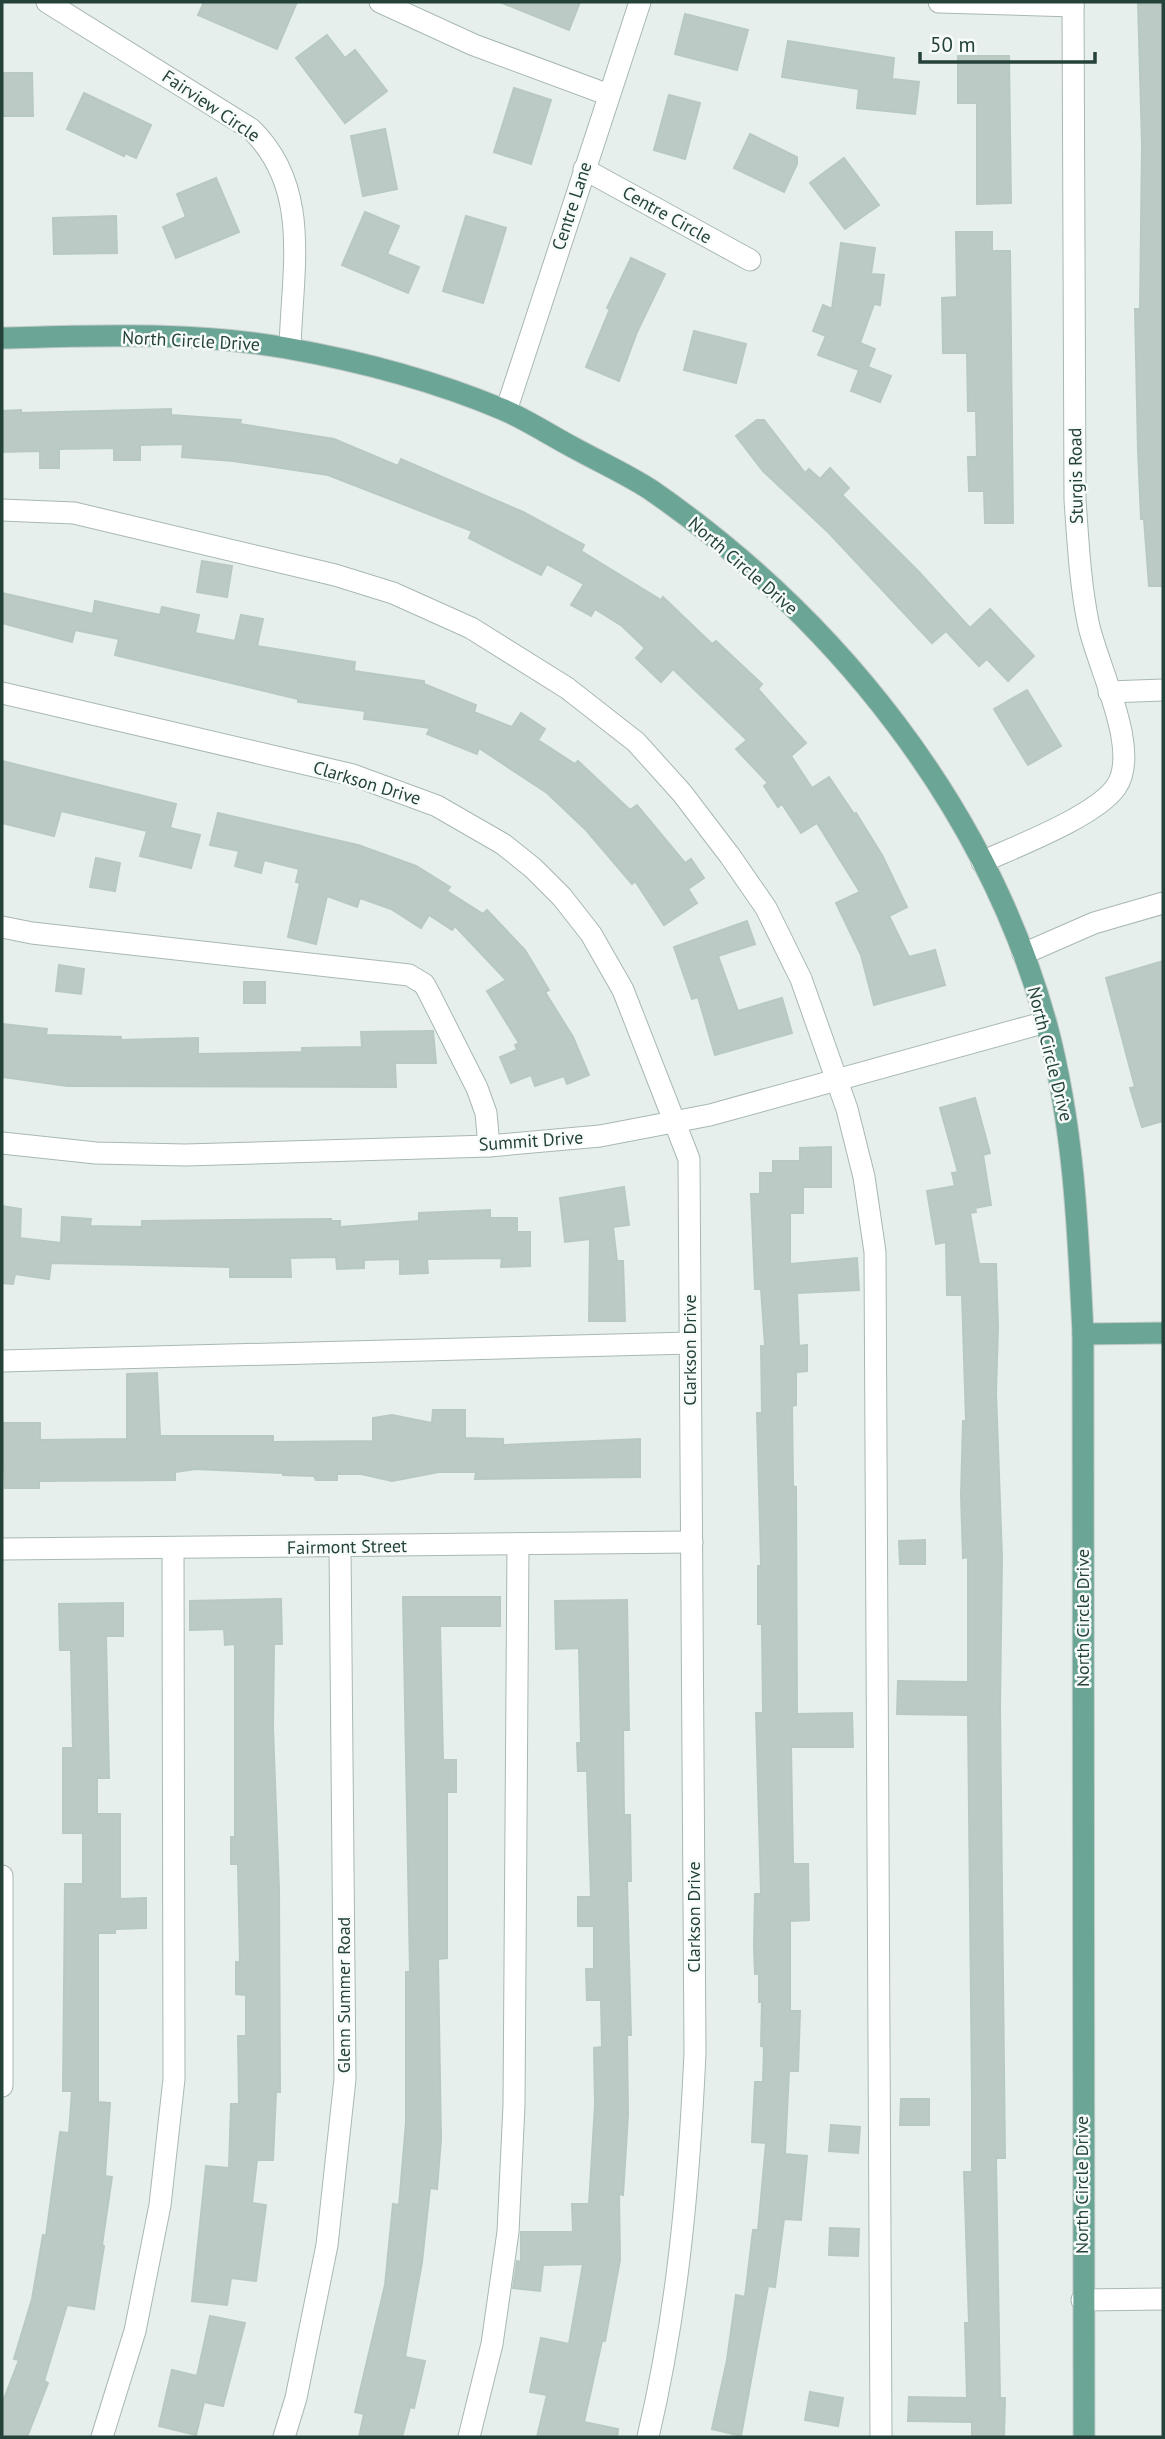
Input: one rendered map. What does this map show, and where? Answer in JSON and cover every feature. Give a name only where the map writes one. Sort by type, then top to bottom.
[{"type":"main road","name":"North Circle Drive","points":[[2,338],[185,337],[235,340],[289,348],[377,368],[506,411],[648,488],[725,546],[826,640],[870,690],[957,811],[1023,954],[1046,1022],[1072,1151],[1083,1334],[1083,2437]]},
{"type":"main road","points":[[1083,1334],[1163,1334]]},
{"type":"street","name":"Fairview Circle","points":[[47,2],[251,129],[269,147],[288,185],[293,209],[289,348]]},
{"type":"street","points":[[380,2],[474,45],[609,95]]},
{"type":"street","name":"Centre Lane","points":[[506,411],[640,2]]},
{"type":"street","points":[[939,2],[1073,4]]},
{"type":"street","name":"Sturgis Road","points":[[982,862],[1086,812],[1106,799],[1118,785],[1124,771],[1125,752],[1088,626],[1075,500],[1073,4]]},
{"type":"street","name":"Centre Circle","points":[[584,169],[750,260]]},
{"type":"street","points":[[2,510],[74,513],[335,575],[393,593],[471,628],[567,688],[636,742],[682,793],[766,908],[801,979],[838,1080],[864,1177],[875,1252],[881,2437]]},
{"type":"street","points":[[1109,692],[1163,690]]},
{"type":"street","name":"Clarkson Drive","points":[[2,693],[353,775],[437,806],[503,844],[562,897],[608,961],[624,990],[689,1159],[695,2053],[689,2182],[667,2356],[648,2437]]},
{"type":"street","points":[[1023,954],[1094,923],[1163,903]]},
{"type":"street","points":[[2,927],[32,933],[416,978],[429,993],[477,1087],[486,1113],[489,1146]]},
{"type":"street","name":"Summit Drive","points":[[2,1143],[96,1153],[185,1155],[489,1146],[600,1136],[674,1123],[1046,1022]]},
{"type":"street","points":[[2,1360],[690,1343]]},
{"type":"street","name":"Fairmont Street","points":[[2,1549],[692,1542]]},
{"type":"street","points":[[469,2437],[492,2344],[508,2232],[514,2105],[518,1544]]},
{"type":"street","name":"Glenn Summer Road","points":[[284,2437],[296,2398],[327,2245],[345,2079],[341,1547]]},
{"type":"street","points":[[102,2437],[135,2331],[155,2231],[174,2078],[173,1548]]},
{"type":"street","points":[[2,1876],[2,2086]]},
{"type":"street","points":[[1082,2300],[1163,2299]]},
{"type":"building","points":[[204,2],[297,2],[277,49],[198,15]]},
{"type":"building","points":[[500,2],[580,2],[569,30]]},
{"type":"building","points":[[1138,2],[1163,2],[1163,586],[1149,586],[1144,519],[1141,519],[1138,450],[1135,309],[1140,309],[1142,145]]},
{"type":"building","points":[[685,14],[748,30],[737,70],[675,54]]},
{"type":"building","points":[[327,35],[345,58],[355,50],[387,91],[345,123],[296,58]]},
{"type":"building","points":[[788,41],[894,58],[892,79],[919,82],[915,114],[857,108],[859,89],[782,77]]},
{"type":"building","points":[[958,56],[1009,56],[1011,203],[977,204],[977,103],[958,103]]},
{"type":"building","points":[[2,73],[32,73],[33,116],[2,116]]},
{"type":"building","points":[[514,88],[551,100],[531,164],[494,152]]},
{"type":"building","points":[[84,93],[151,125],[136,158],[125,153],[124,156],[67,129]]},
{"type":"building","points":[[669,95],[700,103],[685,159],[654,150]]},
{"type":"building","points":[[385,129],[397,189],[363,196],[351,136]]},
{"type":"building","points":[[750,134],[797,157],[797,164],[784,192],[734,168]]},
{"type":"building","points":[[844,158],[879,205],[845,229],[810,183]]},
{"type":"building","points":[[216,178],[239,232],[176,258],[163,227],[186,217],[177,194]]},
{"type":"building","points":[[365,212],[399,226],[387,254],[419,267],[408,293],[342,265]]},
{"type":"building","points":[[116,216],[117,253],[54,254],[53,218]]},
{"type":"building","points":[[466,216],[506,228],[483,303],[443,291]]},
{"type":"building","points":[[956,232],[992,232],[992,251],[1010,251],[1013,523],[985,523],[984,491],[969,491],[968,457],[977,457],[976,411],[968,411],[967,353],[943,353],[942,298],[957,297]]},
{"type":"building","points":[[841,243],[875,248],[871,274],[884,275],[880,305],[874,304],[860,343],[875,349],[868,367],[891,376],[880,402],[851,391],[859,370],[818,355],[826,336],[813,331],[823,305],[832,309]]},
{"type":"building","points":[[631,258],[665,274],[637,332],[619,381],[586,367],[610,309],[607,308]]},
{"type":"building","points":[[694,331],[746,344],[736,383],[684,370]]},
{"type":"building","points":[[171,409],[171,415],[241,420],[240,424],[334,439],[398,466],[401,459],[523,512],[584,545],[581,551],[661,600],[663,597],[712,644],[716,641],[762,684],[758,689],[806,743],[791,756],[812,788],[829,777],[854,814],[856,813],[882,855],[907,907],[889,916],[909,957],[935,950],[945,985],[874,1005],[861,955],[836,903],[860,892],[817,823],[801,833],[782,804],[778,807],[764,786],[768,783],[736,749],[747,740],[673,669],[661,682],[636,658],[645,648],[622,626],[595,609],[591,616],[571,605],[584,584],[547,564],[541,575],[469,538],[472,531],[328,475],[233,461],[182,457],[183,444],[140,445],[140,460],[114,460],[114,448],[59,449],[59,468],[40,468],[40,451],[2,452],[2,411],[21,410],[21,413]]},
{"type":"building","points":[[757,420],[764,420],[805,473],[809,469],[820,479],[830,468],[849,488],[842,495],[970,628],[990,609],[1034,656],[1008,681],[987,659],[979,666],[946,631],[932,643],[829,533],[763,471],[736,436]]},
{"type":"building","points":[[202,561],[232,566],[227,597],[197,592]]},
{"type":"building","points":[[2,593],[93,614],[95,601],[160,615],[162,607],[199,615],[195,633],[235,641],[241,615],[263,619],[257,646],[355,662],[354,671],[424,681],[424,684],[476,705],[474,712],[512,727],[521,713],[545,729],[538,740],[575,764],[578,761],[630,810],[637,805],[685,863],[691,859],[704,878],[688,889],[697,903],[664,925],[635,881],[632,884],[586,830],[547,793],[479,748],[477,754],[427,734],[430,728],[364,719],[365,711],[298,702],[298,699],[115,655],[119,639],[75,630],[72,642],[2,623]]},
{"type":"building","points":[[1027,690],[1061,746],[1028,765],[994,709]]},
{"type":"building","points":[[2,761],[176,804],[170,828],[200,835],[191,868],[140,856],[147,831],[61,811],[54,836],[2,823]]},
{"type":"building","points":[[218,813],[358,845],[416,866],[450,887],[447,891],[483,914],[487,910],[525,950],[549,990],[545,992],[573,1037],[589,1075],[567,1084],[564,1076],[535,1086],[531,1075],[511,1083],[500,1057],[517,1050],[515,1045],[519,1043],[487,991],[506,980],[455,926],[452,930],[429,915],[421,928],[391,909],[360,898],[357,907],[327,896],[316,944],[288,937],[300,883],[296,882],[299,869],[264,860],[261,873],[235,866],[239,851],[210,845]]},
{"type":"building","points":[[96,858],[120,863],[115,891],[90,887]]},
{"type":"building","points":[[747,921],[755,944],[718,956],[738,1011],[782,998],[792,1033],[715,1055],[698,997],[692,999],[674,947]]},
{"type":"building","points":[[1163,961],[1163,1121],[1142,1127],[1130,1088],[1135,1087],[1106,978]]},
{"type":"building","points":[[59,965],[84,969],[81,994],[56,991]]},
{"type":"building","points":[[244,982],[265,982],[265,1003],[244,1003]]},
{"type":"building","points":[[2,1024],[47,1029],[46,1035],[121,1037],[121,1040],[198,1038],[198,1054],[302,1052],[302,1048],[362,1047],[361,1032],[433,1031],[436,1063],[395,1063],[396,1087],[67,1086],[2,1077]]},
{"type":"building","points":[[975,1098],[990,1153],[983,1155],[991,1205],[975,1208],[976,1212],[970,1213],[979,1264],[996,1264],[998,1327],[996,1393],[1002,1557],[1000,1708],[1005,2158],[996,2158],[1000,2398],[1005,2398],[1004,2437],[972,2437],[972,2422],[908,2421],[909,2397],[967,2398],[965,2323],[969,2323],[964,2172],[972,2172],[968,1715],[897,1714],[898,1681],[968,1682],[968,1557],[963,1558],[961,1495],[963,1421],[966,1421],[962,1295],[947,1295],[946,1242],[936,1244],[927,1191],[955,1186],[952,1173],[958,1172],[940,1108]]},
{"type":"building","points":[[831,1147],[831,1187],[803,1187],[803,1213],[790,1213],[790,1264],[857,1258],[859,1290],[797,1293],[799,1346],[807,1345],[807,1371],[796,1372],[796,1405],[792,1406],[793,1486],[796,1487],[797,1714],[852,1713],[853,1747],[791,1747],[793,1864],[808,1864],[809,1920],[790,1921],[790,2011],[800,2011],[798,2071],[789,2071],[785,2154],[807,2156],[801,2220],[784,2219],[775,2287],[768,2286],[741,2436],[712,2429],[727,2360],[736,2295],[745,2297],[753,2230],[758,2230],[766,2143],[752,2142],[755,2082],[763,2082],[764,2047],[761,2046],[762,2002],[759,2002],[759,1974],[755,1974],[754,1946],[755,1894],[761,1894],[756,1713],[763,1713],[762,1624],[758,1624],[758,1566],[761,1566],[757,1413],[762,1413],[761,1346],[765,1346],[761,1289],[755,1289],[751,1194],[760,1194],[760,1173],[773,1173],[773,1161],[800,1161],[800,1148]]},
{"type":"building","points":[[624,1187],[629,1225],[613,1227],[617,1261],[623,1261],[625,1321],[589,1321],[590,1239],[565,1242],[560,1198]]},
{"type":"building","points":[[2,1206],[21,1209],[20,1238],[61,1243],[62,1217],[91,1219],[90,1226],[142,1227],[142,1221],[331,1219],[340,1221],[340,1227],[419,1221],[419,1213],[490,1210],[490,1218],[517,1218],[517,1232],[530,1232],[530,1266],[501,1267],[502,1258],[427,1259],[428,1273],[400,1274],[400,1259],[364,1260],[364,1268],[337,1269],[336,1257],[290,1258],[291,1277],[230,1277],[230,1267],[51,1263],[49,1279],[15,1274],[13,1284],[2,1283]]},
{"type":"building","points":[[157,1373],[160,1436],[273,1436],[273,1442],[373,1441],[373,1418],[392,1415],[432,1423],[433,1410],[465,1410],[465,1438],[503,1439],[503,1445],[640,1439],[640,1477],[475,1479],[476,1472],[439,1472],[392,1481],[361,1474],[337,1474],[337,1480],[316,1480],[314,1476],[283,1473],[196,1469],[175,1472],[175,1480],[39,1481],[39,1488],[5,1488],[2,1423],[40,1423],[40,1440],[127,1439],[127,1374]]},
{"type":"building","points":[[925,1540],[925,1564],[900,1564],[899,1541]]},
{"type":"building","points":[[403,1597],[500,1597],[500,1626],[440,1626],[443,1760],[456,1760],[456,1792],[447,1792],[447,1958],[438,1959],[441,2139],[437,2189],[430,2188],[422,2262],[405,2357],[425,2361],[414,2408],[410,2407],[402,2437],[359,2437],[364,2414],[355,2412],[385,2285],[393,2204],[399,2205],[406,2122],[406,1972],[410,1972]]},
{"type":"building","points":[[281,1599],[282,1644],[274,1644],[273,1728],[279,1889],[280,2092],[276,2092],[273,2160],[257,2160],[252,2203],[266,2205],[256,2281],[231,2278],[227,2305],[192,2301],[206,2166],[229,2168],[231,2104],[239,2104],[238,2036],[246,2036],[246,1995],[236,1994],[236,1962],[240,1962],[238,1864],[231,1864],[231,1837],[235,1837],[235,1644],[225,1645],[224,1629],[190,1630],[190,1601]]},
{"type":"building","points":[[627,1600],[629,1730],[623,1730],[624,1815],[630,1815],[631,1881],[627,1881],[631,2035],[627,2035],[628,2115],[623,2195],[619,2194],[620,2260],[605,2341],[602,2341],[584,2422],[618,2429],[617,2437],[537,2437],[547,2395],[530,2392],[541,2338],[569,2344],[583,2264],[543,2265],[540,2291],[513,2288],[517,2261],[521,2262],[521,2232],[573,2232],[572,2204],[589,2204],[595,2105],[594,2048],[602,2047],[601,2000],[587,2000],[586,1969],[594,1969],[594,1926],[578,1926],[578,1897],[591,1897],[587,1771],[578,1771],[577,1743],[581,1743],[579,1648],[556,1649],[555,1601]]},
{"type":"building","points":[[123,1603],[123,1636],[106,1636],[109,1778],[97,1778],[97,1814],[120,1814],[120,1899],[146,1898],[146,1928],[115,1929],[115,1933],[98,1933],[98,2102],[110,2103],[105,2176],[112,2177],[102,2245],[104,2246],[94,2309],[67,2305],[44,2381],[48,2383],[27,2437],[2,2437],[2,2404],[19,2360],[14,2359],[32,2299],[43,2235],[46,2236],[60,2132],[69,2133],[72,2091],[63,2091],[65,1884],[83,1884],[83,1833],[63,1833],[63,1748],[73,1748],[71,1650],[60,1650],[59,1604]]},
{"type":"building","points":[[901,2099],[929,2099],[929,2125],[900,2125]]},
{"type":"building","points":[[831,2125],[860,2127],[858,2153],[829,2151]]},
{"type":"building","points":[[830,2228],[859,2229],[858,2256],[829,2255]]},
{"type":"building","points":[[210,2316],[245,2323],[223,2406],[204,2402],[196,2435],[159,2426],[172,2370],[197,2376]]},
{"type":"building","points":[[810,2392],[843,2398],[838,2426],[805,2420]]}]
